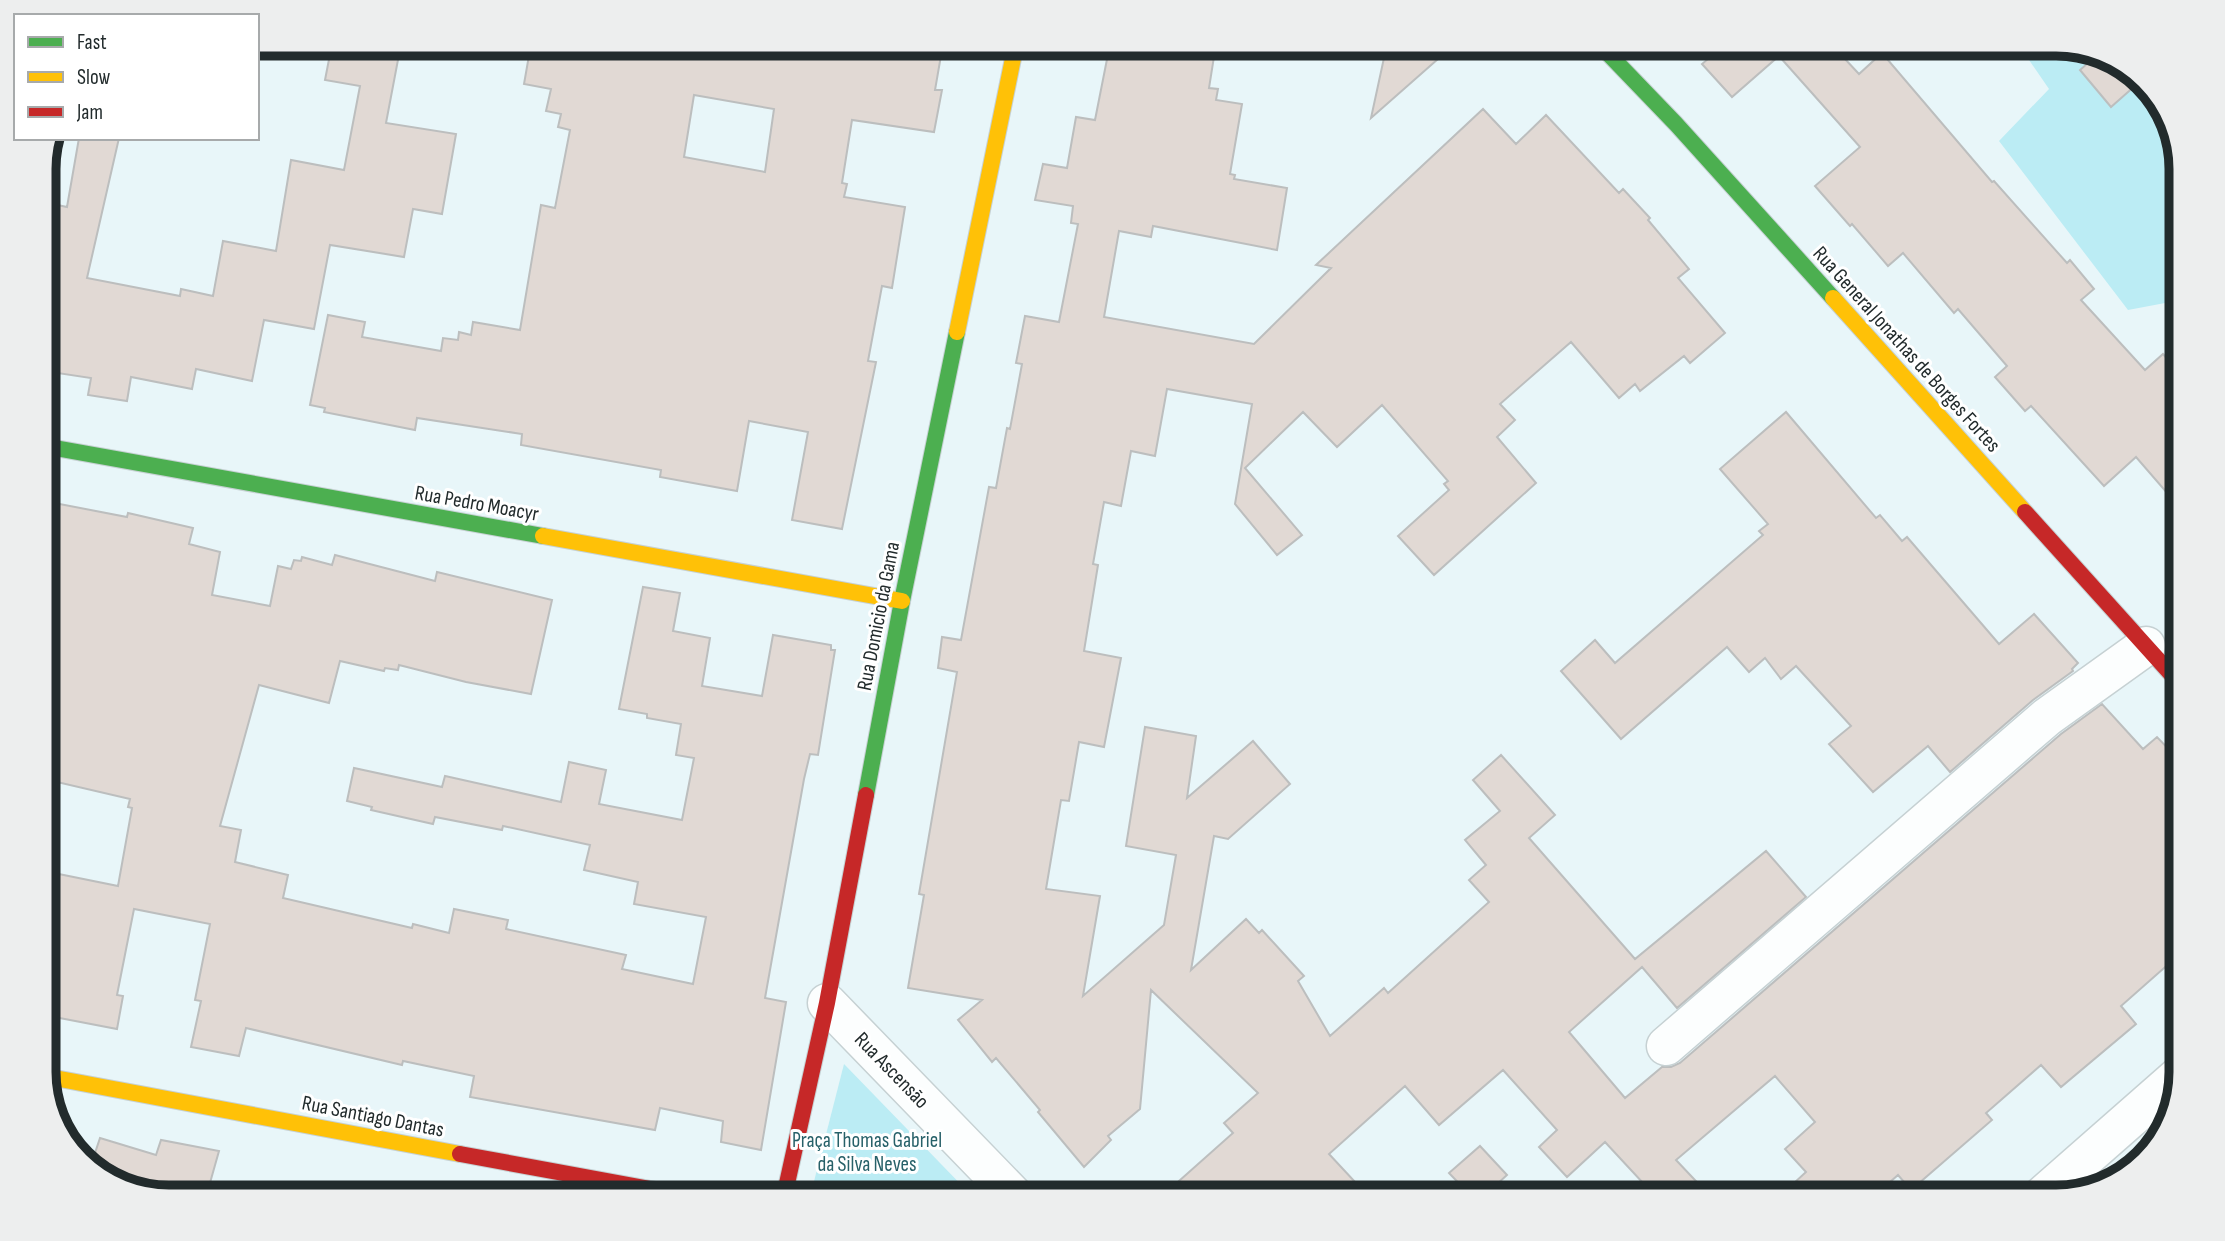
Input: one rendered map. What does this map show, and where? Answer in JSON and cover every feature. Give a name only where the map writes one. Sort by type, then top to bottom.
[{"type":"street","name":"Rua Domicio da Gama","points":[[787,1185],[827,1003],[902,601],[1014,56]]},
{"type":"street","name":"Rua General Jonathas de Borges Fortes","points":[[1611,56],[1676,124],[2169,671]]},
{"type":"street","name":"Rua Pedro Moacyr","points":[[56,448],[902,601]]},
{"type":"street","points":[[1665,1045],[2047,717],[2147,646]]},
{"type":"street","name":"Rua Ascensão","points":[[827,1003],[1003,1185]]},
{"type":"street","name":"Rua Santiago Dantas","points":[[56,1078],[630,1185]]},
{"type":"street","points":[[2055,1185],[2168,1085]]},
{"type":"green space","points":[[2026,56],[2071,57],[2099,65],[2125,79],[2150,106],[2163,133],[2169,162],[2169,302],[2128,310],[1999,141],[2049,89]]},
{"type":"green space","name":"Praça Thomas Gabriel da Silva Neves","points":[[844,1064],[961,1185],[813,1185]]},
{"type":"building","points":[[330,56],[399,56],[386,123],[456,134],[442,214],[413,209],[404,257],[330,245],[314,329],[264,320],[252,381],[196,369],[192,389],[131,377],[127,401],[88,395],[91,378],[56,373],[56,205],[67,207],[79,140],[119,140],[87,278],[180,296],[181,289],[213,296],[223,241],[276,251],[291,160],[344,170],[360,86],[325,80]]},
{"type":"building","points":[[529,56],[941,56],[935,90],[942,90],[934,132],[852,120],[842,183],[847,184],[844,197],[905,207],[892,288],[882,286],[868,361],[876,362],[842,529],[792,520],[808,432],[749,421],[737,491],[660,477],[661,470],[521,445],[522,434],[417,418],[415,430],[324,412],[325,408],[310,405],[328,315],[365,322],[362,337],[441,351],[443,338],[458,340],[459,332],[471,335],[473,322],[520,330],[541,205],[555,208],[570,130],[558,127],[561,114],[546,111],[551,89],[524,84]],"holes":[[[694,95],[774,109],[765,172],[684,157]]]},
{"type":"building","points":[[1108,56],[1214,56],[1209,88],[1218,89],[1216,100],[1242,104],[1230,174],[1235,175],[1234,179],[1287,188],[1277,250],[1153,226],[1151,237],[1119,231],[1104,317],[1254,344],[1331,268],[1316,265],[1483,109],[1516,144],[1546,115],[1619,193],[1623,189],[1650,218],[1648,220],[1689,269],[1678,278],[1725,333],[1690,363],[1684,356],[1640,391],[1635,384],[1619,398],[1571,342],[1500,404],[1515,420],[1497,437],[1536,483],[1434,575],[1398,536],[1449,490],[1444,484],[1448,481],[1382,405],[1337,447],[1303,412],[1245,468],[1302,535],[1277,555],[1235,504],[1252,404],[1167,389],[1155,456],[1131,451],[1121,506],[1104,502],[1093,564],[1098,565],[1084,651],[1121,658],[1104,747],[1079,742],[1069,801],[1061,800],[1046,889],[1100,896],[1083,996],[1164,925],[1176,855],[1126,846],[1145,727],[1196,736],[1187,798],[1253,741],[1290,784],[1228,839],[1214,836],[1191,970],[1246,919],[1259,933],[1262,930],[1304,976],[1298,981],[1330,1036],[1384,988],[1388,993],[1489,902],[1469,880],[1486,865],[1465,840],[1500,811],[1473,780],[1501,755],[1555,815],[1529,838],[1635,959],[1766,851],[1806,897],[1677,1008],[1642,967],[1569,1032],[1625,1098],[1662,1067],[1680,1063],[2061,734],[2102,704],[2143,749],[2157,737],[2169,750],[2169,964],[2121,1006],[2136,1024],[2061,1087],[2041,1065],[1986,1113],[1992,1120],[1917,1185],[1907,1185],[1898,1175],[1887,1185],[1792,1185],[1806,1172],[1785,1149],[1815,1122],[1775,1076],[1676,1160],[1700,1185],[1645,1185],[1605,1142],[1567,1177],[1539,1147],[1557,1130],[1503,1070],[1439,1125],[1405,1086],[1329,1154],[1358,1185],[1174,1185],[1233,1133],[1224,1123],[1258,1093],[1151,990],[1140,1109],[1108,1136],[1111,1140],[1084,1167],[996,1058],[992,1062],[958,1020],[982,1000],[908,988],[924,895],[919,894],[957,672],[938,668],[942,637],[961,640],[989,487],[996,488],[1007,428],[1010,429],[1022,364],[1016,363],[1025,316],[1059,322],[1078,224],[1071,223],[1073,206],[1035,200],[1043,164],[1067,168],[1076,117],[1095,120]]},
{"type":"building","points":[[1384,56],[1441,56],[1371,118]]},
{"type":"building","points":[[1705,56],[1779,56],[1732,97],[1702,64],[1708,59]]},
{"type":"building","points":[[1779,56],[1842,56],[1859,74],[1879,56],[1885,56],[1992,182],[1994,181],[2067,263],[2070,260],[2094,289],[2081,300],[2145,370],[2163,354],[2169,361],[2169,495],[2136,457],[2104,486],[2031,406],[2025,411],[1995,377],[2007,366],[1958,309],[1954,313],[1903,253],[1888,266],[1852,224],[1850,226],[1815,186],[1860,147]]},
{"type":"building","points":[[2090,62],[2113,71],[2134,87],[2111,107],[2080,70]]},
{"type":"building","points":[[1786,412],[1876,518],[1880,515],[1902,541],[1907,537],[1999,644],[2034,614],[2078,663],[2073,671],[2033,700],[1950,772],[1928,746],[1873,792],[1829,744],[1851,726],[1796,666],[1781,679],[1765,658],[1749,672],[1727,647],[1621,739],[1561,671],[1595,640],[1615,663],[1763,535],[1759,531],[1768,524],[1720,469]]},
{"type":"building","points":[[56,503],[127,517],[128,513],[193,528],[189,544],[220,552],[212,595],[270,606],[278,566],[291,569],[294,560],[301,561],[302,557],[332,565],[335,555],[435,581],[437,572],[552,600],[531,694],[466,682],[399,665],[398,670],[385,668],[384,671],[340,661],[329,703],[259,685],[220,826],[241,830],[235,862],[288,875],[283,898],[412,928],[413,924],[449,933],[454,909],[508,920],[506,929],[626,955],[622,969],[693,984],[706,917],[634,904],[638,882],[584,870],[590,845],[503,826],[502,830],[435,817],[433,824],[371,810],[372,807],[347,801],[354,768],[442,787],[445,776],[561,802],[569,762],[606,770],[599,804],[682,820],[694,758],[676,755],[681,724],[647,718],[647,714],[619,709],[643,587],[680,593],[673,631],[710,638],[702,686],[762,696],[773,635],[831,645],[831,650],[835,650],[818,755],[810,754],[804,779],[765,998],[786,1002],[761,1150],[721,1142],[723,1121],[660,1108],[655,1130],[470,1097],[474,1076],[403,1061],[402,1065],[246,1028],[239,1056],[191,1047],[201,1001],[195,1000],[210,924],[134,909],[117,995],[123,996],[117,1029],[56,1017],[56,873],[118,886],[132,808],[128,807],[130,799],[56,782]]},
{"type":"building","points":[[100,1138],[156,1155],[161,1140],[219,1151],[209,1185],[169,1185],[140,1181],[112,1170],[94,1156]]},
{"type":"building","points":[[1480,1146],[1507,1175],[1496,1185],[1460,1185],[1449,1173]]},
{"type":"traffic: fast","points":[[1611,56],[1676,124],[1833,298]]},
{"type":"traffic: fast","points":[[866,795],[957,332]]},
{"type":"traffic: fast","points":[[56,448],[543,536]]},
{"type":"traffic: slow","points":[[957,332],[1014,56]]},
{"type":"traffic: slow","points":[[1833,298],[2025,512]]},
{"type":"traffic: slow","points":[[543,536],[902,601]]},
{"type":"traffic: slow","points":[[56,1078],[460,1154]]},
{"type":"traffic: jam","points":[[2025,512],[2169,672]]},
{"type":"traffic: jam","points":[[787,1185],[827,1003],[866,795]]},
{"type":"traffic: jam","points":[[460,1154],[629,1185]]}]
